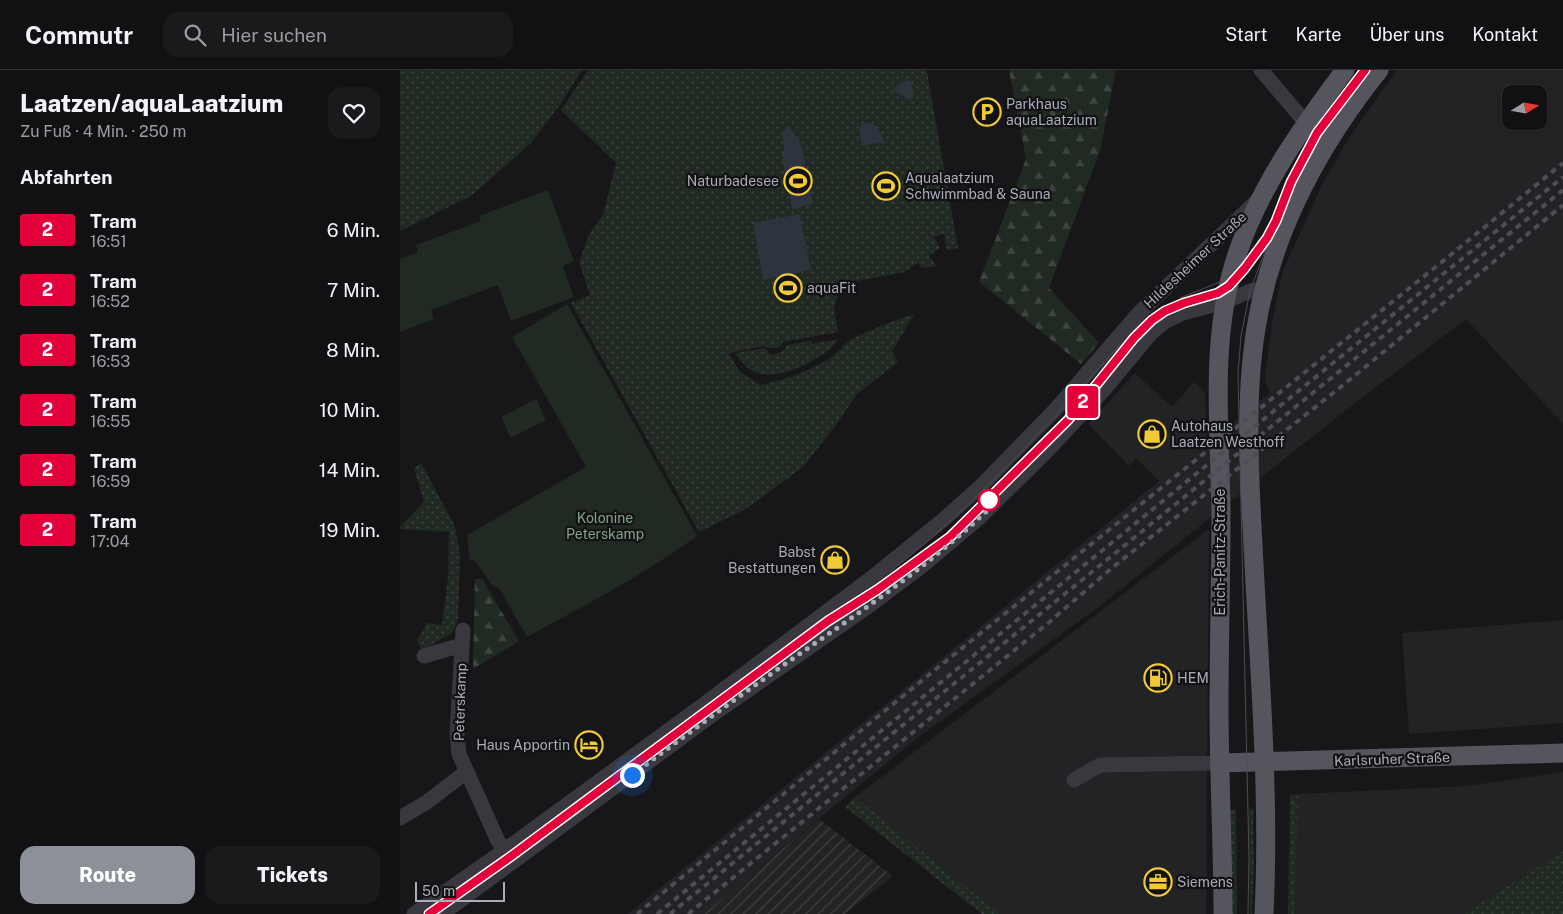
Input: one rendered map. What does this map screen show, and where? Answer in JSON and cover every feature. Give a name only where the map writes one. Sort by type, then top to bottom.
[{"type":"main road","name":"Hildesheimer Straße","points":[[1261,197],[1306,123],[1345,70]]},
{"type":"main road","points":[[1264,914],[1266,878],[1264,762],[1250,486],[1249,391],[1251,363],[1258,316],[1274,256],[1289,217],[1303,188],[1343,119],[1379,70]]},
{"type":"main road","name":"Erich-Panitz-Straße","points":[[1223,914],[1220,763],[1221,538],[1219,390],[1221,340],[1226,302],[1235,262],[1261,197]]},
{"type":"main road","name":"Karlsruher Straße","points":[[1220,763],[1563,753]]},
{"type":"street","points":[[1261,70],[1306,123]]},
{"type":"street","name":"Hildesheimer Straße","points":[[414,914],[703,705],[870,579],[943,520],[982,486],[1057,408],[1139,313],[1261,197]]},
{"type":"street","name":"Hildesheimer Straße","points":[[442,914],[712,716],[870,605],[922,566],[979,518],[1048,450],[1103,391],[1152,332],[1184,313],[1226,302],[1250,290],[1266,288]]},
{"type":"street","name":"Peterskamp","points":[[424,656],[462,638],[457,734],[459,754],[498,841],[514,862]]},
{"type":"street","points":[[1074,780],[1100,765],[1220,763]]},
{"type":"street","points":[[400,818],[427,802],[466,772]]},
{"type":"shaded area","points":[[1397,70],[1563,70],[1563,424],[1466,319],[1372,390],[1096,609],[917,738],[703,914],[628,914],[1159,481],[1136,458],[1129,466],[1088,424],[1135,373],[1172,407],[1194,382],[1205,392],[1207,444],[1270,393],[1265,375],[1273,317],[1283,270],[1324,181],[1349,138]]},
{"type":"shaded area","points":[[911,80],[914,98],[907,99],[893,90],[901,82]]},
{"type":"shaded area","points":[[862,123],[874,125],[884,142],[862,146],[859,129]]},
{"type":"shaded area","name":"Naturbadesee","points":[[789,126],[799,140],[803,152],[813,204],[792,209],[782,157],[785,143],[780,133]]},
{"type":"shaded area","points":[[800,214],[811,270],[763,280],[753,223]]},
{"type":"shaded area","points":[[1209,529],[1206,914],[1000,914],[855,797]]},
{"type":"shaded area","points":[[1563,620],[1563,723],[1409,734],[1402,633]]},
{"type":"shaded area","points":[[1563,772],[1563,851],[1463,914],[1295,914],[1298,794],[1467,786]]},
{"type":"shaded area","points":[[819,819],[893,876],[845,914],[703,914]]},
{"type":"green space","points":[[400,70],[582,70],[560,105],[530,144],[471,196],[400,231]]},
{"type":"green space","points":[[588,70],[926,70],[927,72],[958,248],[947,250],[944,234],[934,237],[940,248],[929,256],[936,266],[922,268],[918,263],[904,272],[841,284],[834,308],[838,332],[783,342],[776,348],[764,346],[729,353],[739,371],[760,385],[770,383],[789,378],[815,367],[832,357],[852,339],[914,314],[892,352],[898,362],[857,394],[836,425],[803,467],[744,510],[699,532],[571,303],[590,295],[579,262],[589,234],[603,215],[616,163],[561,110]]},
{"type":"green space","points":[[1009,70],[1116,70],[1100,151],[1049,288],[1099,343],[1081,364],[979,282],[1026,159]]},
{"type":"green space","points":[[548,190],[574,261],[563,266],[574,297],[511,321],[498,285],[431,310],[434,319],[400,332],[400,259],[418,252],[416,245],[481,221],[479,216]]},
{"type":"green space","name":"Kolonine Peterskamp","points":[[567,304],[697,536],[635,577],[527,637],[499,588],[493,586],[475,561],[470,560],[467,535],[586,467],[512,337]]},
{"type":"green space","points":[[839,339],[825,353],[805,365],[782,373],[763,374],[750,370],[735,353],[765,348],[770,354],[775,354],[782,351],[787,345],[811,341],[812,344]]},
{"type":"green space","points":[[536,399],[546,420],[511,438],[501,417]]},
{"type":"green space","points":[[421,463],[455,526],[460,554],[458,618],[454,630],[449,635],[422,650],[417,641],[427,623],[442,625],[448,577],[449,532],[400,529],[424,502],[414,468]]},
{"type":"green space","points":[[475,579],[482,579],[519,641],[473,669]]},
{"type":"green space","points":[[1298,794],[1295,914],[1288,914],[1290,795]]},
{"type":"green space","points":[[855,797],[1000,914],[982,914],[845,807]]},
{"type":"green space","points":[[1236,809],[1237,914],[1229,914],[1227,810]]},
{"type":"green space","points":[[1249,809],[1253,809],[1254,864],[1252,914],[1250,914]]},
{"type":"green space","points":[[1563,851],[1563,914],[1463,914]]},
{"type":"tram line","points":[[1274,227],[1291,183],[1317,133],[1365,70]]},
{"type":"tram line","name":"2","points":[[429,914],[510,857],[828,621],[877,590],[950,537],[1068,420],[1134,338],[1152,320],[1165,311],[1218,293],[1229,286],[1256,255],[1267,238],[1276,221],[1291,182],[1317,133],[1365,70]]},
{"type":"tram line","points":[[429,914],[510,857],[828,621],[906,570],[950,537],[985,505],[1062,426],[1139,332],[1158,315],[1226,288],[1244,272],[1276,221]]},
{"type":"tram line","points":[[1248,914],[1249,857],[1238,373],[1241,336],[1250,291],[1267,246]]},
{"type":"tram line","points":[[1180,298],[1220,282],[1237,268]]},
{"type":"tram line","points":[[891,571],[953,519],[982,491],[1038,434],[1120,345]]},
{"type":"railway","points":[[637,914],[925,678],[1563,163]]},
{"type":"railway","points":[[657,914],[1563,177]]},
{"type":"railway","points":[[670,914],[1563,190]]},
{"type":"railway","points":[[688,914],[1047,624],[1113,567],[1342,386],[1563,205]]},
{"type":"place","name":"Parkhaus aquaLaatzium","points":[[987,112]]},
{"type":"place","name":"Naturbadesee","points":[[798,181]]},
{"type":"place","name":"Aqualaatzium Schwimmbad & Sauna","points":[[886,186]]},
{"type":"place","name":"aquaFit","points":[[788,288]]},
{"type":"place","name":"Autohaus Laatzen Westhoff","points":[[1152,434]]},
{"type":"place","name":"Babst Bestattungen","points":[[835,560]]},
{"type":"place","name":"HEM","points":[[1158,678]]},
{"type":"place","name":"Haus Apportin","points":[[589,745]]},
{"type":"place","name":"Siemens","points":[[1158,882]]},
{"type":"route","points":[[632,775],[922,566],[993,505],[989,500]]}]
